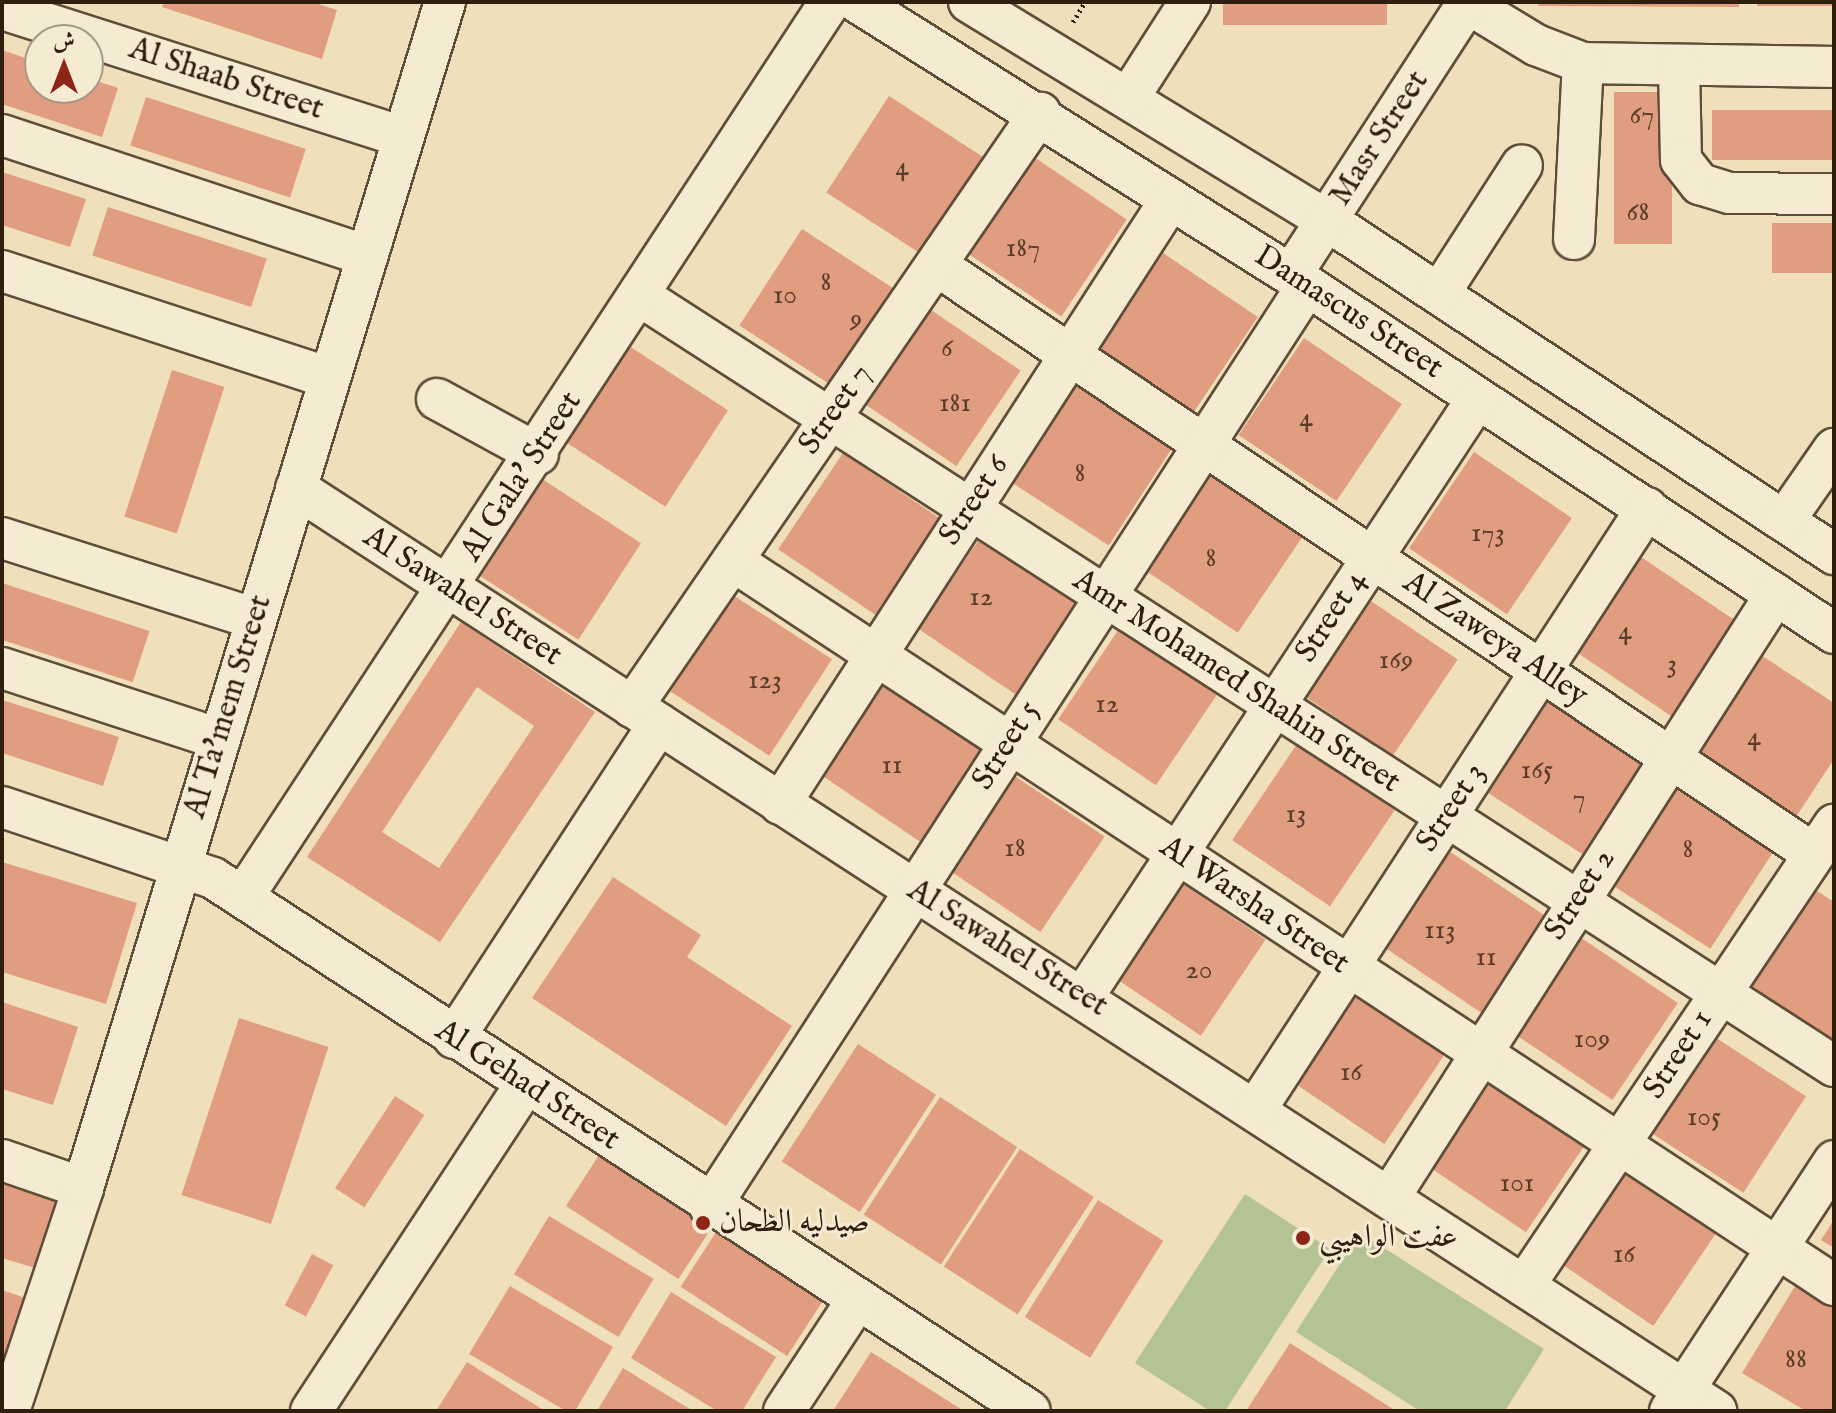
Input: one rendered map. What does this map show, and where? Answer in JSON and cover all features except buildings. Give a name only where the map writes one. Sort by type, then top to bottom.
[{"type":"street","name":"Al Ta'mem Street","points":[[9,1411],[83,1188],[445,2]]},
{"type":"street","name":"Al Gala' Street","points":[[243,897],[449,590],[830,2]]},
{"type":"street","name":"Damascus Street","points":[[857,2],[1040,113],[1834,633]]},
{"type":"street","name":"Damascus Street","points":[[969,2],[1328,221],[1834,554]]},
{"type":"street","points":[[1129,97],[1190,2]]},
{"type":"street","points":[[1468,3],[1536,45],[1583,63],[1834,67]]},
{"type":"street","name":"Masr Street","points":[[1299,281],[1328,221],[1468,3]]},
{"type":"street","name":"Al Shaab Street","points":[[2,9],[403,137]]},
{"type":"street","points":[[1574,239],[1583,63]]},
{"type":"street","points":[[1679,66],[1678,144],[1684,167],[1700,184],[1730,193],[1834,194]]},
{"type":"street","name":"Street 7","points":[[454,1038],[733,561],[1040,113]]},
{"type":"street","points":[[2,135],[367,256]]},
{"type":"street","points":[[1439,294],[1522,165]]},
{"type":"street","name":"Street 6","points":[[780,804],[1171,199]]},
{"type":"street","name":"Al Zaweya Alley","points":[[936,265],[1669,757],[1824,839]]},
{"type":"street","points":[[2,271],[329,378]]},
{"type":"street","name":"Street 5","points":[[710,1207],[1103,596],[1204,446],[1299,281]]},
{"type":"street","name":"Amr Mohamed Shahin Street","points":[[640,296],[1834,1066]]},
{"type":"street","points":[[437,399],[538,454]]},
{"type":"street","name":"Street 4","points":[[1083,997],[1477,399]]},
{"type":"street","points":[[1784,521],[1834,449]]},
{"type":"street","name":"Al Sawahel Street","points":[[296,488],[449,590],[1256,1109],[1524,1286],[1690,1404]]},
{"type":"street","name":"Street 3","points":[[1256,1109],[1647,508]]},
{"type":"street","points":[[2,538],[256,619]]},
{"type":"street","name":"Al Warsha Street","points":[[733,561],[1618,1147],[1834,1285]]},
{"type":"street","name":"Street 2","points":[[1389,1198],[1776,594]]},
{"type":"street","points":[[2,668],[219,739]]},
{"type":"street","name":"Al Gehad Street","points":[[2,807],[182,865],[243,897],[710,1207],[1030,1411]]},
{"type":"street","name":"Street 1","points":[[1524,1286],[1824,839]]},
{"type":"street","points":[[311,1411],[525,1085]]},
{"type":"street","points":[[2,1160],[83,1188]]},
{"type":"street","points":[[1690,1404],[1777,1249],[1834,1161]]},
{"type":"street","points":[[784,1411],[856,1302]]},
{"type":"green space","points":[[1245,1194],[1330,1249],[1225,1411],[1210,1411],[1135,1363]]},
{"type":"green space","points":[[1360,1233],[1544,1349],[1505,1411],[1420,1411],[1296,1332]]},
{"type":"place","name":"صيدليه الطحان","points":[[703,1223]]},
{"type":"place","name":"عفت الواهيبي","points":[[1303,1238]]}]
